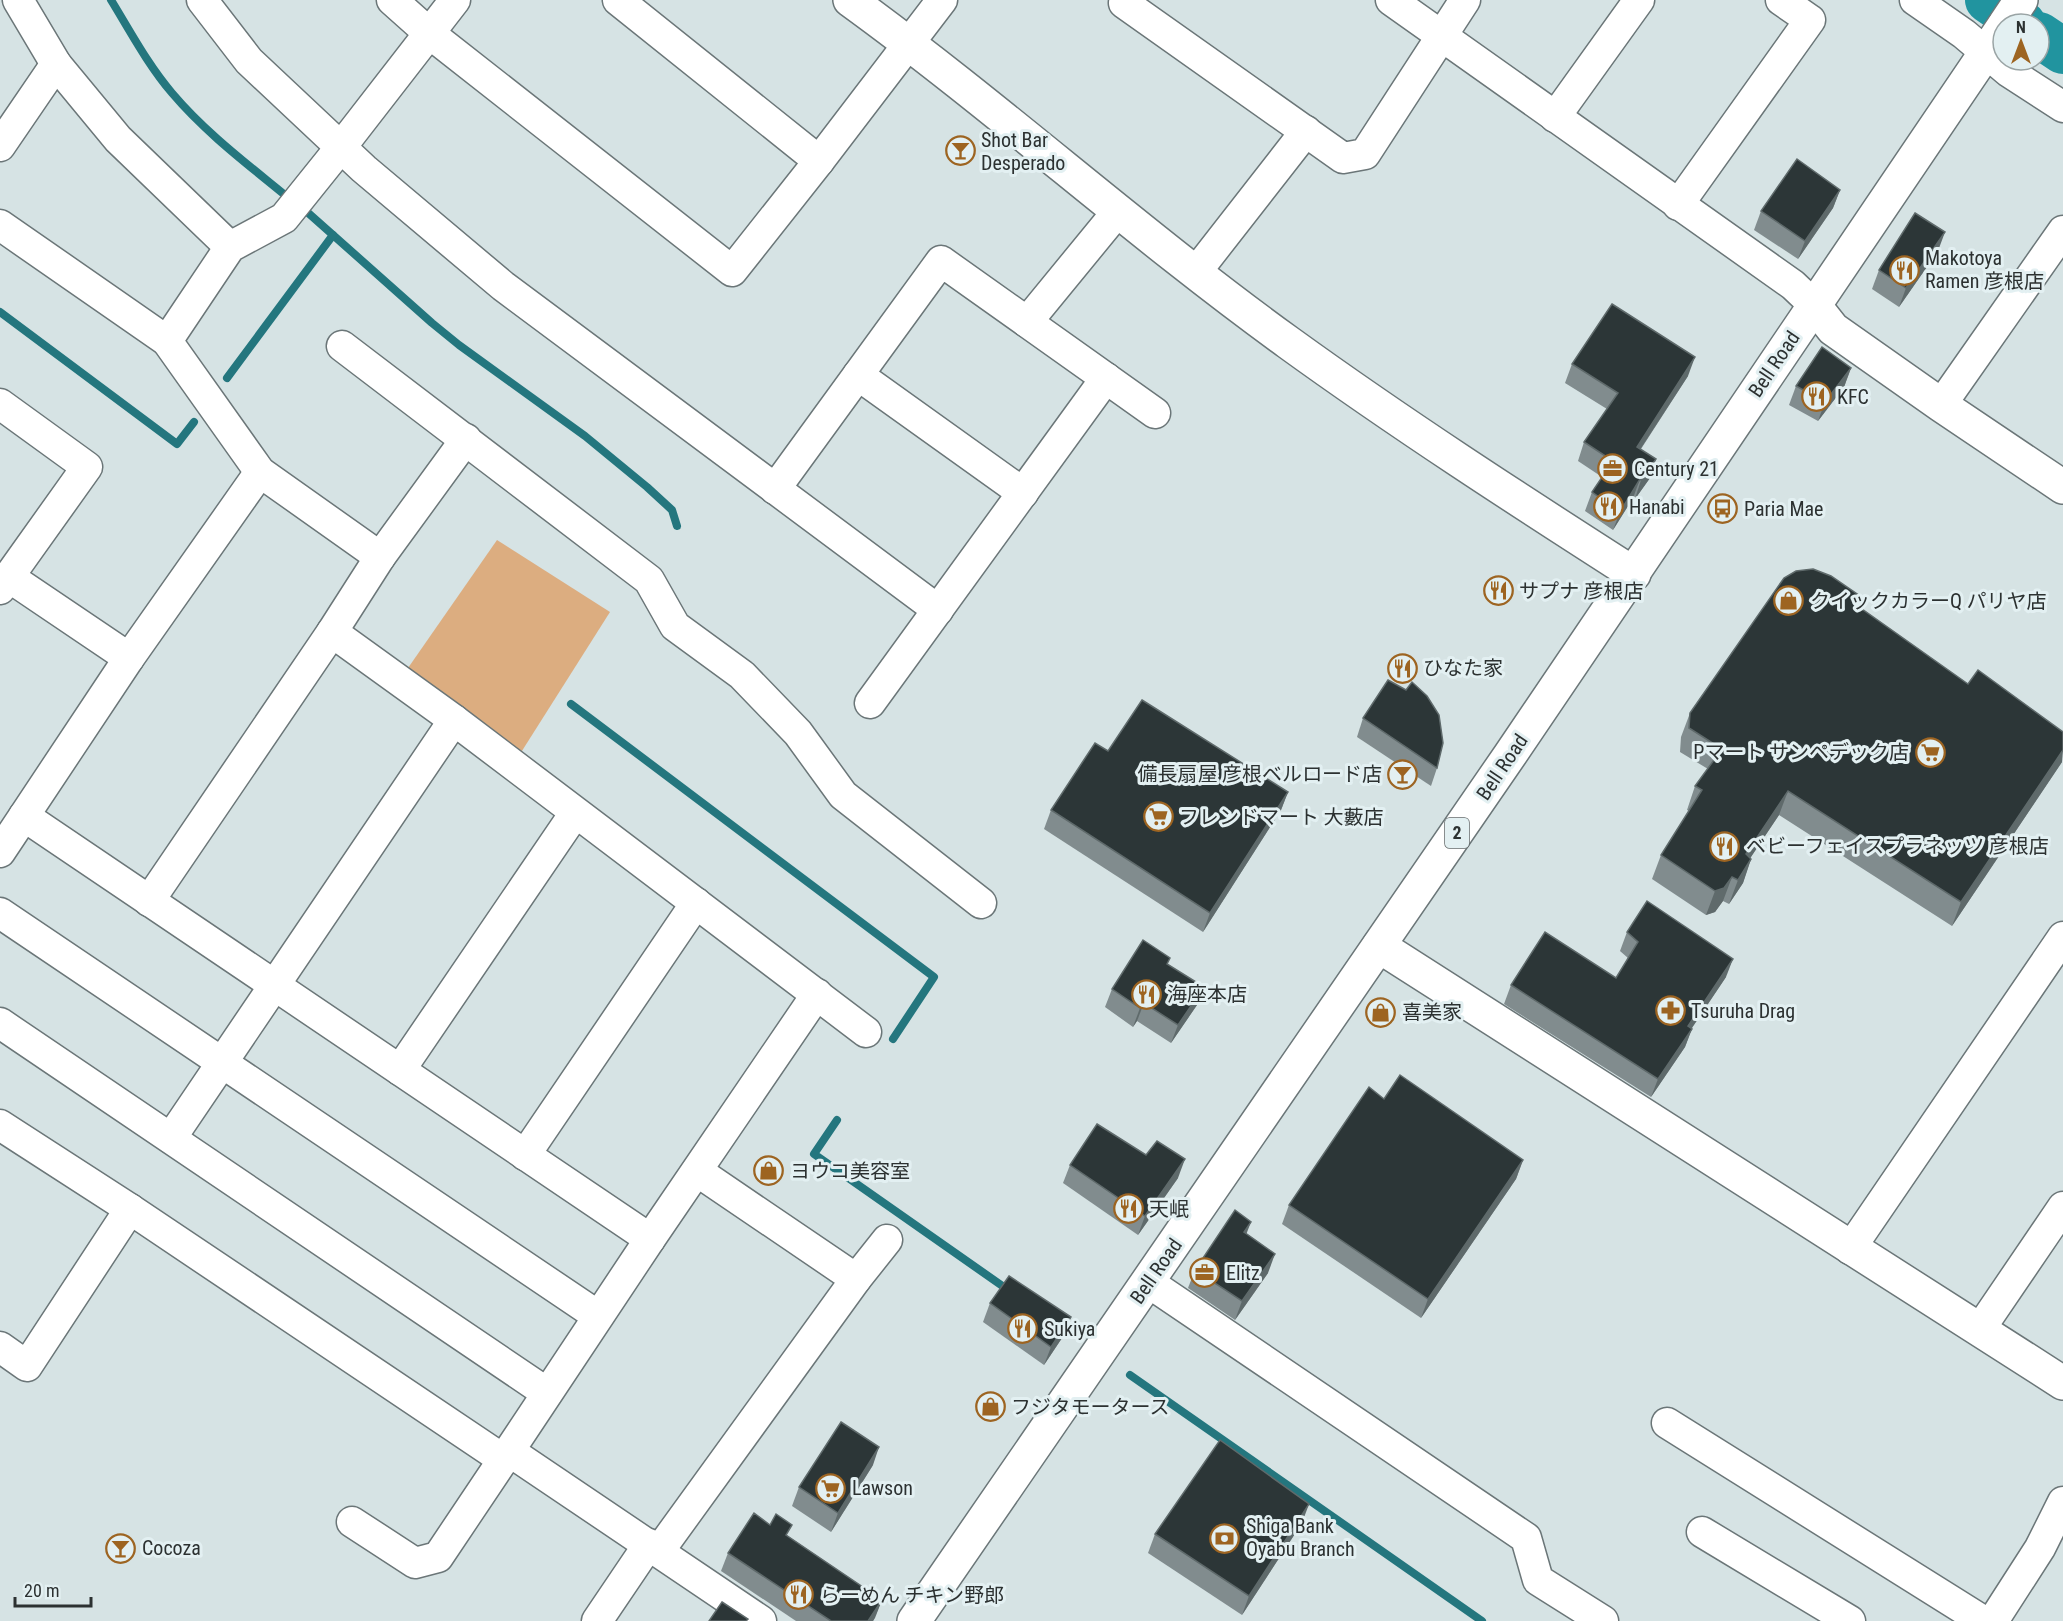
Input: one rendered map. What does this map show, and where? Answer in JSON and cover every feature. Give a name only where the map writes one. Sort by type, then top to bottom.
[{"type":"street","points":[[18,0],[56,64],[118,139],[230,247]]},
{"type":"street","points":[[202,0],[249,61],[364,170],[502,286],[938,610]]},
{"type":"street","points":[[392,0],[429,33],[732,271],[942,0]]},
{"type":"street","points":[[167,341],[230,247],[284,218],[455,0]]},
{"type":"street","points":[[618,0],[819,161]]},
{"type":"street","points":[[850,0],[909,43],[1118,212],[1287,342],[1410,429],[1634,574]]},
{"type":"street","points":[[1126,0],[1124,3],[1343,158],[1365,154],[1465,0]]},
{"type":"street","points":[[1391,0],[1678,206],[1793,285],[1814,305],[1833,329],[2063,487]]},
{"type":"street","points":[[1555,117],[1639,0]]},
{"type":"street","points":[[1678,206],[1810,20],[1781,0]]},
{"type":"street","points":[[1915,0],[1964,34],[1991,36]]},
{"type":"street","name":"Bell Road","points":[[914,1621],[1634,574],[1991,45]]},
{"type":"street","points":[[0,146],[56,64]]},
{"type":"street","points":[[2009,72],[2063,107]]},
{"type":"street","points":[[1196,272],[1306,131]]},
{"type":"street","points":[[1027,322],[1118,212]]},
{"type":"street","points":[[0,225],[167,341],[260,472],[380,557]]},
{"type":"street","points":[[1941,405],[2063,231]]},
{"type":"street","points":[[775,489],[941,261],[1155,413]]},
{"type":"street","points":[[342,346],[649,580],[675,626],[742,675],[798,733],[843,795],[982,902]]},
{"type":"street","points":[[858,375],[1023,493]]},
{"type":"street","points":[[870,703],[1106,378]]},
{"type":"street","points":[[0,404],[87,467],[5,583],[129,658]]},
{"type":"street","points":[[149,901],[332,632],[380,557],[466,439]]},
{"type":"street","points":[[0,852],[129,658],[260,472]]},
{"type":"street","points":[[332,632],[454,720],[866,1032]]},
{"type":"street","points":[[171,1138],[454,720]]},
{"type":"street","points":[[400,1070],[575,813]]},
{"type":"street","points":[[24,816],[650,1239]]},
{"type":"street","points":[[525,1155],[696,903]]},
{"type":"street","points":[[0,913],[598,1316]]},
{"type":"street","points":[[1379,946],[2063,1383]]},
{"type":"street","points":[[1850,1249],[2058,954]]},
{"type":"street","points":[[352,1522],[415,1563],[438,1557],[598,1316],[817,994]]},
{"type":"street","points":[[0,1023],[547,1393]]},
{"type":"street","points":[[3,1132],[130,1209],[506,1456],[654,1547],[761,1621]]},
{"type":"street","points":[[698,1172],[856,1280]]},
{"type":"street","points":[[1980,1329],[2063,1207]]},
{"type":"street","points":[[0,1347],[27,1366],[130,1209]]},
{"type":"street","points":[[597,1621],[887,1240]]},
{"type":"street","points":[[1148,1282],[1526,1538],[1538,1580],[1603,1621]]},
{"type":"street","points":[[1666,1423],[1983,1621]]},
{"type":"street","points":[[1993,1621],[2040,1548],[2063,1502]]},
{"type":"street","points":[[1702,1532],[1850,1621]]},
{"type":"shaded area","points":[[497,540],[610,612],[520,754],[408,668]]},
{"type":"building","points":[[1797,159],[1840,190],[1805,241],[1761,211]]},
{"type":"building","name":"Makotoya Ramen 彦根店","points":[[1915,213],[1945,232],[1906,288],[1879,270]]},
{"type":"building","points":[[1612,304],[1695,357],[1637,447],[1656,459],[1640,479],[1620,512],[1592,492],[1613,461],[1584,442],[1618,393],[1572,364]]},
{"type":"building","points":[[1822,347],[1851,368],[1825,402],[1796,386]]},
{"type":"building","points":[[1813,569],[1831,576],[1860,596],[1855,604],[1968,684],[1978,670],[2063,732],[2063,750],[1961,902],[1788,791],[1746,854],[1751,859],[1738,880],[1732,877],[1724,888],[1715,891],[1661,855],[1702,790],[1695,786],[1722,749],[1689,728],[1690,713],[1784,578],[1796,571]]},
{"type":"building","points":[[1388,680],[1406,690],[1412,682],[1427,696],[1439,715],[1443,743],[1437,768],[1363,718]]},
{"type":"building","name":"フレンドマート 大藪店","points":[[1142,700],[1288,792],[1210,913],[1051,810],[1095,743],[1108,751]]},
{"type":"building","points":[[1647,901],[1733,959],[1688,1026],[1692,1029],[1658,1079],[1511,985],[1545,932],[1616,978],[1638,942],[1627,932]]},
{"type":"building","points":[[1143,940],[1170,958],[1167,964],[1204,987],[1178,1025],[1144,1003],[1140,1008],[1112,989]]},
{"type":"building","points":[[1400,1075],[1523,1160],[1428,1299],[1289,1205],[1369,1087],[1384,1099]]},
{"type":"building","name":"天岷","points":[[1097,1124],[1146,1155],[1157,1141],[1185,1159],[1145,1216],[1070,1165]]},
{"type":"building","points":[[1235,1210],[1251,1222],[1244,1232],[1275,1254],[1242,1301],[1195,1270]]},
{"type":"building","points":[[1009,1276],[1071,1317],[1051,1347],[990,1303]]},
{"type":"building","name":"Lawson","points":[[841,1422],[879,1447],[838,1513],[799,1487]]},
{"type":"building","name":"Shiga Bank Oyabu Branch","points":[[1220,1440],[1309,1504],[1249,1596],[1155,1534]]},
{"type":"building","points":[[754,1513],[770,1525],[776,1514],[792,1525],[786,1535],[882,1600],[868,1621],[831,1621],[728,1553]]},
{"type":"building","points":[[722,1602],[748,1619],[746,1621],[709,1621]]},
{"type":"waterway","points":[[111,0],[155,71],[172,93],[226,147],[285,195]]},
{"type":"waterway","points":[[1988,0],[2006,12]]},
{"type":"waterway","points":[[2051,43],[2063,51]]},
{"type":"waterway","points":[[306,211],[459,345],[585,436],[647,487],[672,510],[677,526]]},
{"type":"waterway","points":[[227,378],[333,235]]},
{"type":"waterway","points":[[0,312],[177,444],[194,422]]},
{"type":"waterway","points":[[571,704],[934,977],[893,1039]]},
{"type":"waterway","points":[[837,1120],[814,1154],[1011,1292]]},
{"type":"waterway","points":[[1058,1324],[1071,1334]]},
{"type":"waterway","points":[[1130,1375],[1482,1621]]},
{"type":"place","name":"Shot Bar Desperado","points":[[960,151]]},
{"type":"place","name":"Makotoya Ramen 彦根店","points":[[1904,270]]},
{"type":"place","name":"KFC","points":[[1816,397]]},
{"type":"place","name":"Century 21","points":[[1613,469]]},
{"type":"place","name":"Hanabi","points":[[1608,507]]},
{"type":"place","name":"Paria Mae","points":[[1723,509]]},
{"type":"place","name":"サプナ 彦根店","points":[[1498,591]]},
{"type":"place","name":"クイックカラーQ パリヤ店","points":[[1789,601]]},
{"type":"place","name":"ひなた家","points":[[1402,668]]},
{"type":"place","name":"Pマート サンペデック店","points":[[1930,752]]},
{"type":"place","name":"備長扇屋 彦根ベルロード店","points":[[1403,774]]},
{"type":"place","name":"フレンドマート 大藪店","points":[[1158,817]]},
{"type":"place","name":"ベビーフェイスプラネッツ 彦根店","points":[[1725,846]]},
{"type":"place","name":"海座本店","points":[[1146,994]]},
{"type":"place","name":"Tsuruha Drag","points":[[1670,1011]]},
{"type":"place","name":"喜美家","points":[[1381,1012]]},
{"type":"place","name":"ヨウコ美容室","points":[[769,1171]]},
{"type":"place","name":"天岷","points":[[1128,1209]]},
{"type":"place","name":"Elitz","points":[[1205,1273]]},
{"type":"place","name":"Sukiya","points":[[1023,1329]]},
{"type":"place","name":"フジタモータース","points":[[990,1407]]},
{"type":"place","name":"Lawson","points":[[831,1488]]},
{"type":"place","name":"Shiga Bank Oyabu Branch","points":[[1225,1538]]},
{"type":"place","name":"Cocoza","points":[[121,1548]]},
{"type":"place","name":"らーめん チキン野郎","points":[[799,1595]]}]
